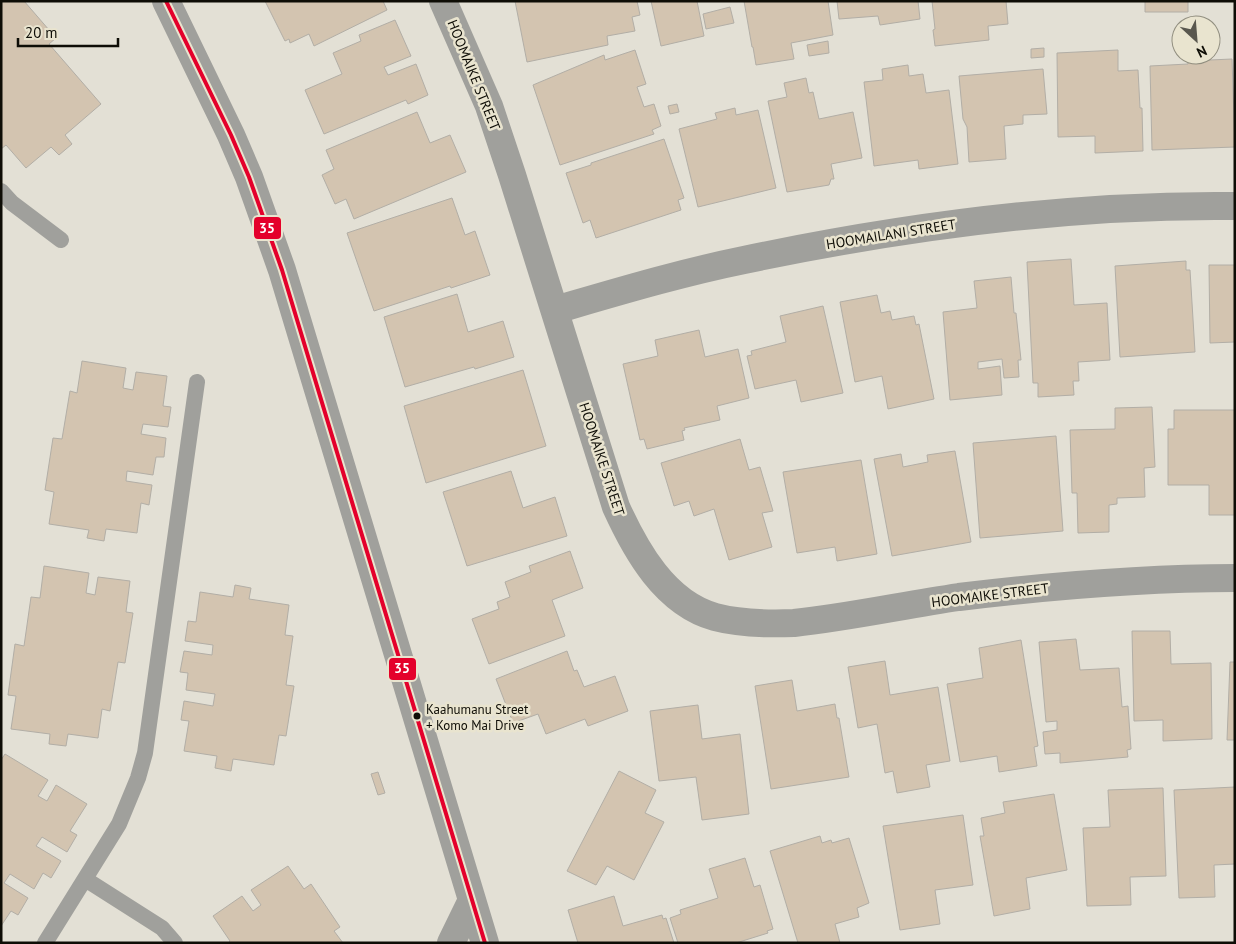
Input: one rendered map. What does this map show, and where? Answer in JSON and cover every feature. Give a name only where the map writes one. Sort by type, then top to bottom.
[{"type":"street","points":[[166,1],[231,134],[282,270],[485,943]]},
{"type":"street","name":"HOOMAIKE STREET","points":[[443,1],[489,106],[613,498],[627,531],[658,578],[692,607],[713,616],[743,622],[767,624],[794,623],[959,598],[1052,587],[1235,578]]},
{"type":"street","name":"HOOMAILANI STREET","points":[[554,310],[661,280],[743,260],[881,233],[988,219],[1107,209],[1235,206]]},
{"type":"street","points":[[451,943],[472,900]]},
{"type":"lane","points":[[1,191],[12,203],[61,240]]},
{"type":"lane","points":[[45,943],[119,824],[130,801],[145,753],[197,382]]},
{"type":"lane","points":[[85,879],[162,928],[175,943]]},
{"type":"building","points":[[1,1],[24,1],[56,38],[49,44],[101,104],[65,135],[72,144],[59,155],[51,147],[26,168],[6,145],[1,149]]},
{"type":"building","points":[[265,1],[383,1],[387,10],[314,46],[309,34],[290,43],[289,39],[285,41]]},
{"type":"building","points":[[515,1],[637,1],[640,15],[632,17],[635,31],[607,36],[608,45],[527,62]]},
{"type":"building","points":[[651,1],[697,1],[704,36],[661,46]]},
{"type":"building","points":[[744,1],[828,1],[833,35],[791,43],[794,59],[756,65]]},
{"type":"building","points":[[837,1],[918,1],[920,19],[880,25],[878,16],[839,19]]},
{"type":"building","points":[[932,1],[1006,1],[1008,24],[988,26],[989,40],[935,46]]},
{"type":"building","points":[[1145,1],[1188,1],[1188,12],[1145,12]]},
{"type":"building","points":[[730,7],[734,23],[706,29],[703,14]]},
{"type":"building","points":[[395,20],[411,56],[384,67],[388,75],[416,64],[428,95],[408,104],[406,100],[324,134],[305,90],[342,74],[333,53],[361,41],[359,35]]},
{"type":"building","points":[[828,41],[829,53],[809,56],[807,45]]},
{"type":"building","points":[[1044,48],[1044,57],[1031,58],[1031,49]]},
{"type":"building","points":[[635,50],[646,84],[637,87],[644,107],[654,104],[661,126],[652,130],[654,134],[560,165],[533,85],[604,55],[605,60]]},
{"type":"building","points":[[1118,50],[1118,71],[1138,70],[1140,108],[1142,108],[1143,151],[1095,153],[1095,136],[1058,137],[1057,53]]},
{"type":"building","points":[[1232,59],[1235,147],[1152,150],[1150,66],[1221,65],[1221,60]]},
{"type":"building","points":[[908,65],[909,76],[923,74],[926,93],[949,90],[958,164],[919,169],[918,160],[874,166],[864,82],[883,80],[882,69]]},
{"type":"building","points":[[1043,69],[1047,114],[1023,115],[1023,124],[1004,126],[1006,159],[969,162],[967,127],[963,119],[959,76]]},
{"type":"building","points":[[806,78],[809,93],[813,92],[819,119],[853,112],[862,158],[831,164],[834,179],[831,179],[829,185],[787,192],[768,101],[787,97],[784,83]]},
{"type":"building","points":[[677,104],[679,112],[670,114],[668,106]]},
{"type":"building","points":[[735,108],[736,115],[758,110],[776,188],[698,207],[679,129],[717,119],[715,113]]},
{"type":"building","points":[[417,112],[430,143],[450,135],[466,172],[354,219],[346,199],[335,204],[322,175],[334,169],[326,150]]},
{"type":"building","points":[[664,139],[684,198],[678,200],[681,210],[596,238],[590,220],[583,223],[566,173]]},
{"type":"building","points":[[452,198],[465,235],[475,231],[490,275],[374,311],[347,233]]},
{"type":"building","points":[[1071,259],[1074,305],[1107,303],[1110,360],[1078,362],[1079,381],[1073,381],[1074,395],[1038,397],[1038,383],[1033,383],[1027,262]]},
{"type":"building","points":[[1186,261],[1186,270],[1190,270],[1195,352],[1120,357],[1115,266]]},
{"type":"building","points":[[1209,265],[1235,265],[1235,342],[1210,343]]},
{"type":"building","points":[[1011,277],[1021,360],[1018,360],[1019,377],[1004,378],[1002,359],[978,362],[978,369],[1000,366],[1002,395],[950,400],[943,312],[977,308],[974,281]]},
{"type":"building","points":[[457,294],[468,332],[503,321],[514,357],[405,387],[384,317]]},
{"type":"building","points":[[877,295],[881,313],[890,311],[892,320],[914,316],[916,325],[919,324],[934,399],[888,409],[882,376],[855,382],[840,302]]},
{"type":"building","points":[[823,306],[843,393],[801,402],[796,380],[755,389],[747,356],[752,355],[751,351],[786,342],[780,316]]},
{"type":"building","points":[[699,330],[705,357],[738,349],[749,398],[717,406],[720,420],[684,428],[685,430],[682,431],[684,440],[647,449],[644,439],[640,440],[623,364],[658,356],[655,340]]},
{"type":"building","points":[[82,361],[126,368],[123,388],[133,390],[136,372],[167,376],[163,406],[171,407],[168,427],[143,424],[141,434],[166,438],[164,457],[156,457],[153,475],[127,471],[126,481],[152,485],[149,505],[141,503],[137,533],[106,529],[104,541],[87,538],[89,530],[49,524],[54,492],[45,490],[53,438],[62,439],[70,391],[77,393]]},
{"type":"building","points":[[523,370],[546,446],[426,483],[404,406]]},
{"type":"building","points":[[1152,407],[1155,467],[1144,468],[1145,497],[1117,498],[1117,504],[1109,505],[1109,532],[1078,533],[1077,493],[1072,493],[1070,430],[1115,429],[1115,408]]},
{"type":"building","points":[[1174,410],[1235,410],[1235,515],[1209,515],[1209,485],[1168,485],[1168,429],[1174,429]]},
{"type":"building","points":[[1056,436],[1063,531],[980,538],[973,443]]},
{"type":"building","points":[[740,439],[749,470],[760,467],[773,511],[762,513],[772,547],[729,560],[714,509],[694,516],[689,501],[674,506],[661,463]]},
{"type":"building","points":[[955,451],[971,542],[892,556],[874,459],[901,454],[903,467],[928,462],[927,455]]},
{"type":"building","points":[[861,460],[877,554],[837,561],[835,547],[797,553],[783,472]]},
{"type":"building","points":[[511,471],[523,508],[555,497],[567,536],[467,566],[443,492]]},
{"type":"building","points":[[570,551],[583,588],[552,600],[565,636],[489,664],[472,619],[499,609],[497,602],[510,597],[505,582],[531,572],[529,566]]},
{"type":"building","points":[[44,566],[89,573],[86,593],[95,595],[98,577],[130,581],[126,612],[133,613],[125,663],[118,662],[110,711],[102,709],[98,738],[68,734],[66,746],[49,744],[50,734],[11,729],[16,696],[8,695],[15,644],[24,646],[31,597],[40,598]]},
{"type":"building","points":[[235,585],[251,588],[249,599],[289,605],[285,635],[293,636],[286,685],[294,686],[286,736],[279,735],[274,765],[233,759],[231,771],[215,768],[217,756],[184,751],[189,721],[181,720],[184,701],[213,706],[215,694],[186,690],[188,673],[180,672],[184,651],[212,655],[213,645],[185,641],[188,621],[196,622],[200,592],[233,597]]},
{"type":"building","points":[[1132,631],[1170,631],[1171,664],[1211,663],[1212,739],[1163,741],[1163,720],[1134,721]]},
{"type":"building","points":[[1076,639],[1080,670],[1119,668],[1122,707],[1128,706],[1131,749],[1127,750],[1128,757],[1060,763],[1060,753],[1045,754],[1043,732],[1057,730],[1057,721],[1046,722],[1039,642]]},
{"type":"building","points":[[1021,640],[1038,746],[1034,747],[1037,766],[999,772],[997,756],[960,762],[947,684],[983,678],[979,648]]},
{"type":"building","points":[[567,651],[574,671],[577,670],[584,687],[615,676],[628,711],[588,726],[585,719],[546,734],[538,714],[513,723],[496,679]]},
{"type":"building","points":[[885,661],[890,695],[938,687],[950,761],[926,765],[930,787],[897,793],[893,771],[885,773],[877,724],[858,728],[848,667]]},
{"type":"building","points":[[1230,662],[1235,662],[1235,740],[1227,740]]},
{"type":"building","points":[[792,680],[797,711],[835,704],[849,777],[771,789],[755,686]]},
{"type":"building","points":[[698,705],[702,739],[740,734],[749,814],[702,820],[696,777],[659,781],[650,711]]},
{"type":"building","points":[[5,754],[48,780],[38,796],[47,801],[56,785],[87,804],[70,831],[77,835],[67,852],[42,837],[36,846],[61,861],[51,878],[43,873],[34,889],[10,874],[4,883],[28,898],[18,915],[11,911],[1,926],[1,760]]},
{"type":"building","points":[[619,771],[656,790],[645,813],[664,822],[634,880],[607,866],[596,885],[567,871]]},
{"type":"building","points":[[378,772],[385,793],[378,795],[371,774]]},
{"type":"building","points":[[1235,787],[1235,864],[1214,865],[1215,897],[1179,898],[1174,790]]},
{"type":"building","points":[[1163,788],[1166,876],[1130,877],[1131,905],[1087,906],[1083,828],[1110,827],[1108,790]]},
{"type":"building","points":[[1054,794],[1067,870],[1026,878],[1030,909],[994,916],[980,836],[984,836],[981,818],[1005,813],[1003,802]]},
{"type":"building","points":[[963,815],[973,885],[935,890],[940,924],[900,930],[883,826]]},
{"type":"building","points":[[820,836],[822,843],[831,840],[832,843],[849,838],[869,903],[857,908],[859,917],[835,924],[840,943],[798,943],[770,851]]},
{"type":"building","points":[[745,858],[754,887],[760,885],[773,929],[767,931],[768,933],[736,943],[678,943],[670,918],[681,914],[680,910],[718,898],[709,869]]},
{"type":"building","points":[[288,866],[304,889],[311,884],[340,927],[334,931],[343,943],[228,943],[230,941],[213,916],[242,896],[253,911],[261,905],[251,890]]},
{"type":"building","points":[[614,896],[623,926],[662,915],[663,919],[666,918],[674,943],[578,943],[568,910]]},
{"type":"transit line","name":"35","points":[[166,1],[231,135],[249,177],[282,270],[485,943]]},
{"type":"place","name":"Kaahumanu Street + Komo Mai Drive","points":[[417,716]]}]
